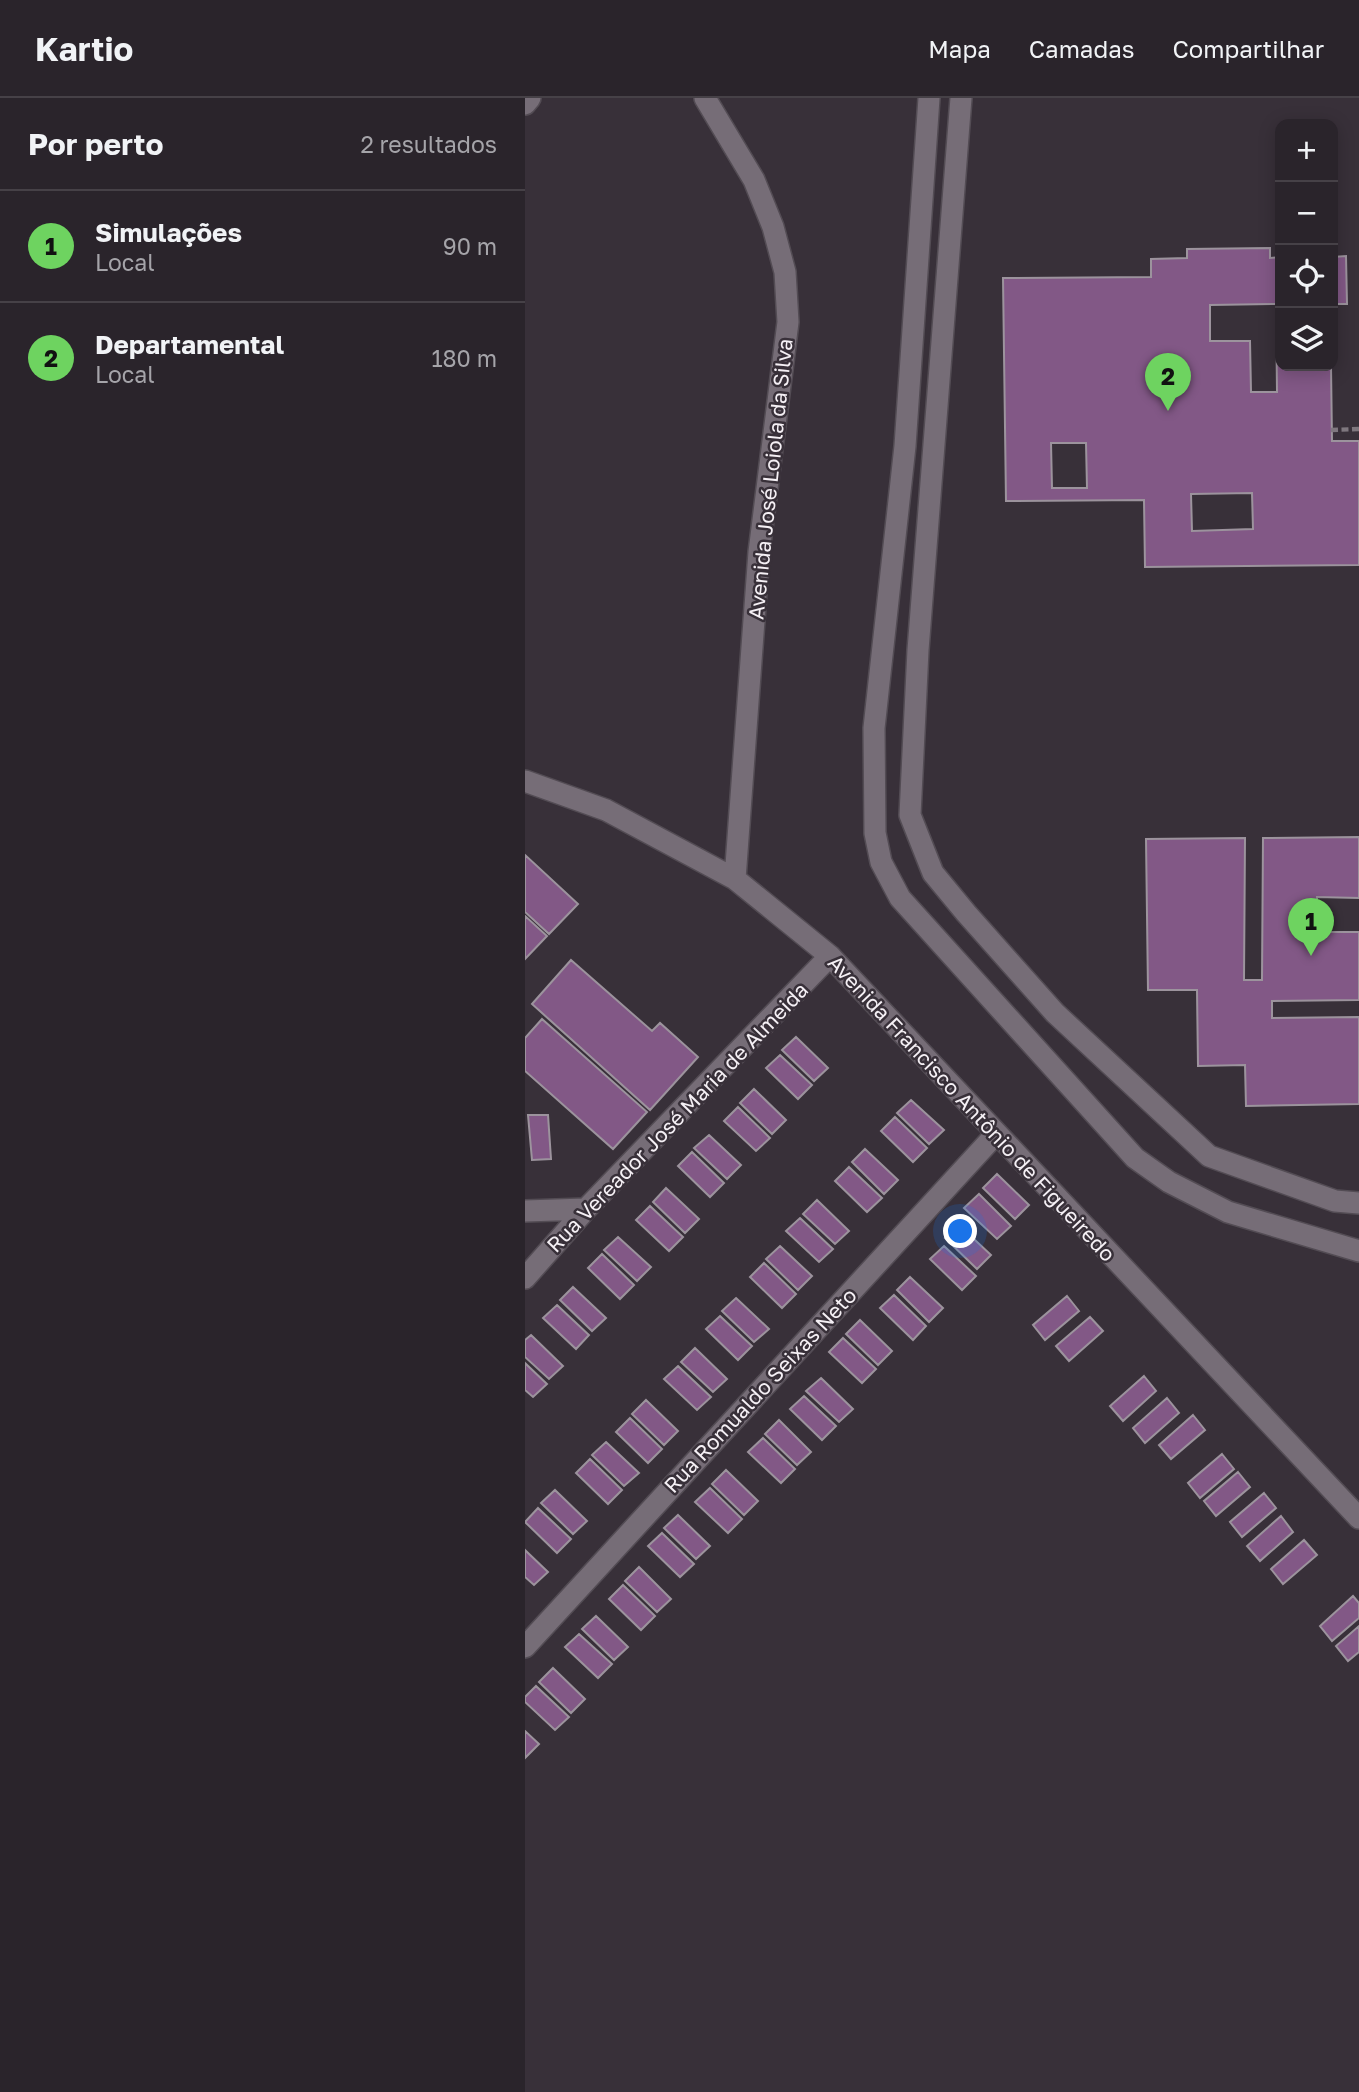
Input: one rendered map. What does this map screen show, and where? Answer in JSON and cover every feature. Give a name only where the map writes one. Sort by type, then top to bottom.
[{"type":"street","points":[[525,104],[530,98]]},
{"type":"street","name":"Avenida José Loiola da Silva","points":[[705,98],[754,180],[773,227],[785,272],[788,322],[759,552],[735,879]]},
{"type":"street","points":[[929,98],[905,446],[874,728],[875,833],[881,862],[900,898],[1135,1158],[1169,1182],[1228,1212],[1359,1251]]},
{"type":"street","points":[[961,98],[918,650],[911,815],[933,873],[975,923],[1055,1013],[1209,1156],[1335,1201],[1359,1203]]},
{"type":"street","name":"Avenida Francisco Antônio de Figueiredo","points":[[525,780],[605,810],[735,879],[830,956],[1359,1518]]},
{"type":"street","name":"Rua Vereador José Maria de Almeida","points":[[525,1278],[586,1209],[830,956]]},
{"type":"street","name":"Rua Romualdo Seixas Neto","points":[[525,1647],[996,1134]]},
{"type":"street","points":[[525,1211],[586,1209]]},
{"type":"path","points":[[1331,430],[1359,429]]},
{"type":"building","points":[[1270,248],[1270,258],[1275,258],[1275,304],[1210,305],[1210,341],[1250,341],[1251,392],[1277,392],[1277,371],[1331,371],[1332,441],[1359,441],[1359,565],[1145,567],[1144,500],[1006,501],[1003,278],[1151,277],[1151,259],[1187,258],[1187,249]],"holes":[[[1051,443],[1086,443],[1087,488],[1052,488]],[[1252,493],[1253,529],[1192,531],[1191,494]]]},
{"type":"building","points":[[1346,256],[1347,304],[1338,304],[1338,257]]},
{"type":"building","points":[[1359,837],[1359,898],[1317,897],[1317,932],[1359,932],[1359,1000],[1272,1001],[1272,1018],[1359,1017],[1359,1104],[1246,1106],[1245,1065],[1198,1066],[1197,990],[1148,990],[1146,839],[1245,838],[1244,980],[1262,980],[1263,838]]},
{"type":"building","points":[[525,855],[578,904],[549,934],[525,912]]},
{"type":"building","points":[[525,916],[547,936],[525,959]]},
{"type":"building","points":[[571,960],[652,1031],[660,1023],[698,1057],[650,1110],[532,1004]]},
{"type":"building","points":[[542,1019],[647,1112],[613,1149],[525,1071],[525,1038]]},
{"type":"building","points":[[796,1037],[828,1068],[814,1081],[782,1050]]},
{"type":"building","points":[[780,1055],[812,1085],[798,1099],[766,1068]]},
{"type":"building","points":[[754,1089],[786,1120],[772,1134],[740,1103]]},
{"type":"building","points":[[911,1100],[944,1130],[929,1144],[897,1113]]},
{"type":"building","points":[[738,1107],[770,1138],[756,1151],[724,1121]]},
{"type":"building","points":[[528,1115],[548,1115],[551,1159],[532,1160]]},
{"type":"building","points":[[895,1117],[927,1148],[913,1162],[881,1131]]},
{"type":"building","points":[[709,1135],[741,1165],[727,1179],[694,1148]]},
{"type":"building","points":[[865,1149],[898,1180],[884,1194],[852,1162]]},
{"type":"building","points":[[692,1152],[724,1183],[710,1197],[678,1166]]},
{"type":"building","points":[[849,1167],[882,1198],[867,1212],[835,1181]]},
{"type":"building","points":[[997,1174],[1029,1205],[1015,1219],[983,1188]]},
{"type":"building","points":[[666,1188],[699,1219],[685,1233],[653,1202]]},
{"type":"building","points":[[979,1194],[1011,1226],[997,1239],[964,1208]]},
{"type":"building","points":[[817,1200],[849,1231],[835,1244],[803,1214]]},
{"type":"building","points":[[650,1206],[683,1237],[669,1251],[636,1220]]},
{"type":"building","points":[[800,1218],[833,1249],[819,1262],[786,1231]]},
{"type":"building","points":[[959,1225],[991,1255],[977,1269],[945,1238]]},
{"type":"building","points":[[618,1237],[651,1267],[637,1281],[604,1250]]},
{"type":"building","points":[[780,1246],[812,1276],[798,1290],[766,1259]]},
{"type":"building","points":[[944,1246],[976,1276],[962,1290],[930,1259]]},
{"type":"building","points":[[602,1254],[634,1285],[620,1299],[588,1268]]},
{"type":"building","points":[[764,1263],[796,1294],[782,1308],[750,1277]]},
{"type":"building","points":[[910,1277],[943,1308],[929,1322],[897,1290]]},
{"type":"building","points":[[573,1287],[606,1318],[592,1331],[560,1300]]},
{"type":"building","points":[[894,1295],[926,1326],[913,1340],[880,1308]]},
{"type":"building","points":[[1067,1296],[1079,1311],[1045,1340],[1033,1325]]},
{"type":"building","points":[[736,1298],[769,1329],[754,1342],[722,1311]]},
{"type":"building","points":[[557,1305],[589,1335],[576,1349],[543,1318]]},
{"type":"building","points":[[720,1316],[752,1346],[738,1360],[706,1329]]},
{"type":"building","points":[[1090,1317],[1103,1331],[1069,1361],[1056,1346]]},
{"type":"building","points":[[860,1320],[892,1351],[878,1365],[846,1334]]},
{"type":"building","points":[[531,1335],[563,1366],[549,1379],[525,1357],[525,1340]]},
{"type":"building","points":[[843,1338],[876,1369],[862,1383],[829,1352]]},
{"type":"building","points":[[695,1348],[727,1379],[713,1392],[681,1362]]},
{"type":"building","points":[[525,1363],[547,1384],[533,1397],[525,1390]]},
{"type":"building","points":[[678,1366],[711,1397],[697,1410],[664,1379]]},
{"type":"building","points":[[1144,1376],[1156,1391],[1123,1421],[1110,1406]]},
{"type":"building","points":[[821,1378],[853,1409],[839,1422],[806,1391]]},
{"type":"building","points":[[804,1396],[836,1426],[822,1440],[790,1409]]},
{"type":"building","points":[[1167,1398],[1179,1413],[1145,1443],[1133,1428]]},
{"type":"building","points":[[646,1400],[678,1431],[664,1445],[632,1414]]},
{"type":"building","points":[[1193,1415],[1205,1430],[1171,1459],[1159,1445]]},
{"type":"building","points":[[630,1418],[662,1449],[648,1463],[616,1432]]},
{"type":"building","points":[[779,1420],[811,1452],[797,1465],[765,1434]]},
{"type":"building","points":[[763,1438],[795,1469],[781,1483],[748,1452]]},
{"type":"building","points":[[606,1442],[639,1473],[624,1486],[592,1455]]},
{"type":"building","points":[[1222,1454],[1234,1469],[1200,1498],[1188,1483]]},
{"type":"building","points":[[590,1459],[622,1490],[608,1504],[576,1473]]},
{"type":"building","points":[[726,1470],[758,1501],[744,1515],[712,1484]]},
{"type":"building","points":[[1238,1472],[1250,1487],[1216,1516],[1204,1501]]},
{"type":"building","points":[[710,1488],[742,1519],[728,1533],[695,1502]]},
{"type":"building","points":[[555,1490],[587,1521],[573,1534],[541,1503]]},
{"type":"building","points":[[1264,1493],[1276,1508],[1242,1537],[1230,1522]]},
{"type":"building","points":[[538,1508],[571,1539],[557,1553],[525,1522]]},
{"type":"building","points":[[678,1515],[710,1546],[696,1559],[664,1528]]},
{"type":"building","points":[[1281,1516],[1293,1532],[1260,1561],[1247,1546]]},
{"type":"building","points":[[662,1533],[694,1564],[680,1577],[648,1546]]},
{"type":"building","points":[[1304,1540],[1317,1555],[1283,1584],[1271,1569]]},
{"type":"building","points":[[525,1550],[548,1572],[534,1585],[525,1577]]},
{"type":"building","points":[[639,1567],[671,1599],[657,1612],[625,1581]]},
{"type":"building","points":[[623,1585],[655,1616],[641,1630],[609,1599]]},
{"type":"building","points":[[1353,1596],[1359,1603],[1359,1618],[1332,1641],[1320,1626]]},
{"type":"building","points":[[596,1616],[628,1647],[614,1660],[582,1629]]},
{"type":"building","points":[[1359,1626],[1359,1652],[1348,1661],[1336,1646]]},
{"type":"building","points":[[579,1634],[612,1664],[598,1678],[565,1647]]},
{"type":"building","points":[[553,1668],[585,1699],[571,1713],[539,1682]]},
{"type":"building","points":[[536,1686],[569,1717],[555,1730],[525,1702],[525,1697]]},
{"type":"building","points":[[525,1731],[539,1744],[525,1758]]},
{"type":"place","name":"Departamental","points":[[1168,411]]},
{"type":"place","name":"Simulações","points":[[1311,956]]}]
